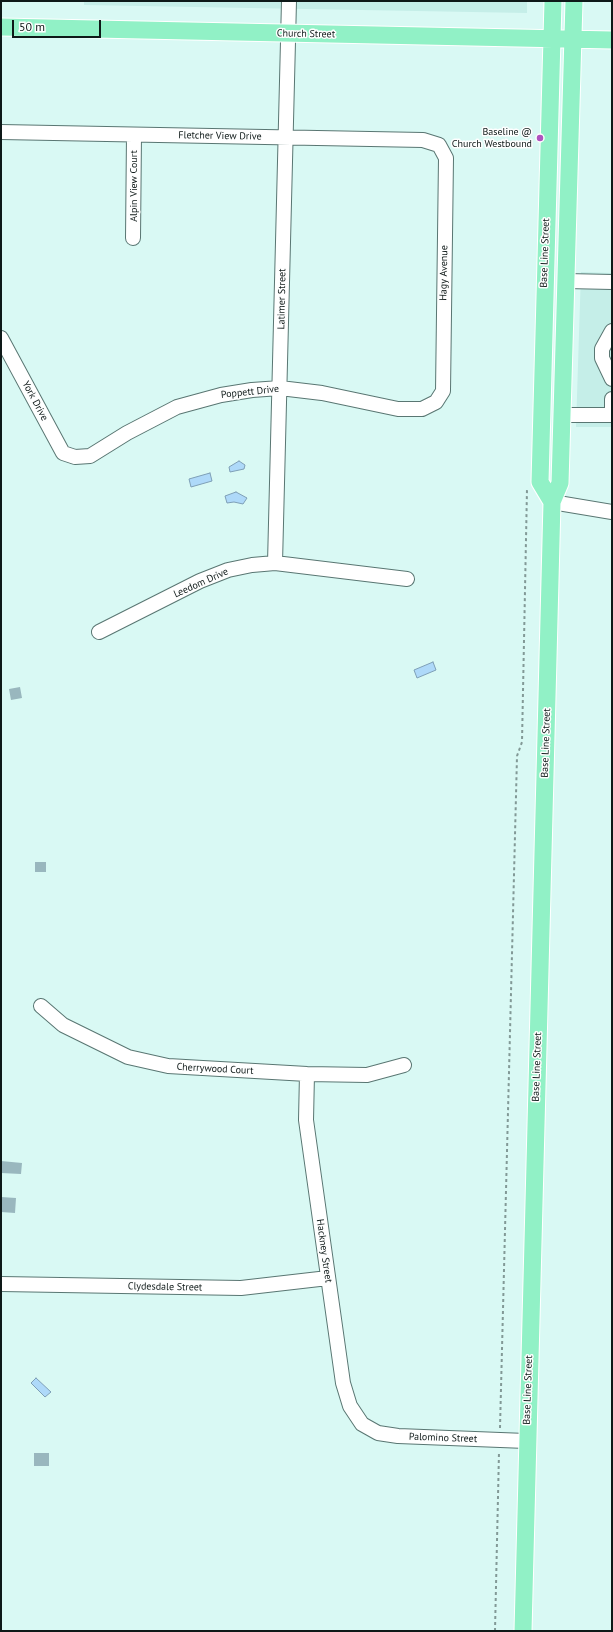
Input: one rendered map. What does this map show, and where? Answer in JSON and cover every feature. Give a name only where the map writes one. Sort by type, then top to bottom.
[{"type":"main road","name":"Base Line Street","points":[[552,502],[540,482],[553,1]]},
{"type":"main road","name":"Base Line Street","points":[[522,1631],[552,502],[560,484],[574,1]]},
{"type":"main road","name":"Church Street","points":[[1,27],[612,40]]},
{"type":"main road","points":[[547,193],[554,218],[555,268],[558,277],[561,280],[566,281]]},
{"type":"street","name":"Latimer Street","points":[[275,563],[289,1]]},
{"type":"street","name":"Fletcher View Drive","points":[[1,132],[423,140],[439,145]]},
{"type":"street","name":"Alpin View Court","points":[[133,238],[134,134]]},
{"type":"street","name":"Hagy Avenue","points":[[436,402],[443,391],[446,158],[439,145]]},
{"type":"street","points":[[566,281],[612,282]]},
{"type":"street","points":[[612,331],[602,349],[602,358],[612,379]]},
{"type":"street","name":"York Drive","points":[[1,338],[63,453],[75,457]]},
{"type":"street","name":"Poppett Drive","points":[[75,457],[90,456],[127,433],[177,407],[221,394],[280,388],[322,393],[398,409],[422,409],[436,402]]},
{"type":"street","points":[[562,415],[612,415],[612,399]]},
{"type":"street","points":[[552,502],[612,512]]},
{"type":"street","name":"Leedom Drive","points":[[99,632],[200,581],[228,570],[275,563],[407,579]]},
{"type":"street","name":"Cherrywood Court","points":[[42,1006],[63,1026],[128,1057],[168,1066],[307,1074],[367,1075],[404,1065]]},
{"type":"street","name":"Hackney Street","points":[[307,1074],[306,1120],[343,1383],[350,1406],[362,1424]]},
{"type":"street","name":"Clydesdale Street","points":[[1,1284],[241,1288],[328,1278]]},
{"type":"street","name":"Palomino Street","points":[[362,1424],[378,1433],[398,1436],[526,1441]]},
{"type":"path","points":[[495,1631],[517,756],[522,742],[528,487]]},
{"type":"shaded area","points":[[84,1],[527,1],[527,13],[84,5]]},
{"type":"shaded area","points":[[581,272],[612,273],[612,427],[576,427]]},
{"type":"shaded area","points":[[239,461],[245,465],[244,469],[230,472],[229,467]]},
{"type":"shaded area","points":[[210,473],[212,481],[191,487],[189,479]]},
{"type":"shaded area","points":[[236,492],[247,498],[243,504],[234,502],[227,503],[225,496]]},
{"type":"shaded area","points":[[433,662],[436,670],[417,678],[414,670]]},
{"type":"shaded area","points":[[36,1378],[51,1392],[45,1397],[31,1383]]},
{"type":"building","points":[[20,687],[22,698],[11,700],[9,689]]},
{"type":"building","points":[[35,862],[46,862],[46,872],[35,872]]},
{"type":"building","points":[[1,1161],[22,1163],[21,1174],[1,1173]]},
{"type":"building","points":[[1,1197],[16,1198],[15,1213],[1,1212]]},
{"type":"building","points":[[34,1453],[49,1453],[49,1466],[34,1466]]},
{"type":"place","name":"Baseline @ Church Westbound","points":[[540,138]]}]
